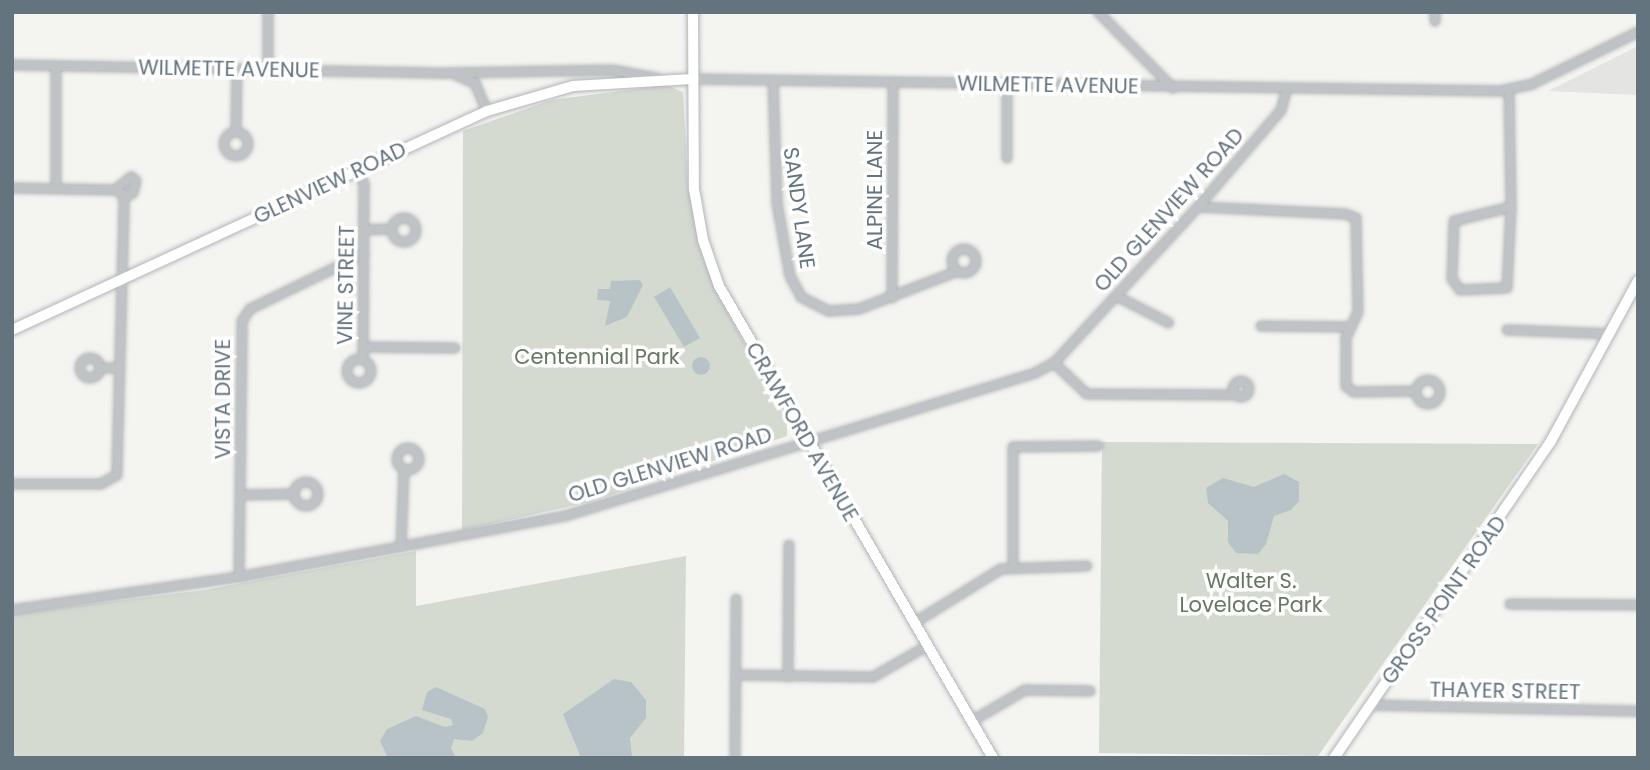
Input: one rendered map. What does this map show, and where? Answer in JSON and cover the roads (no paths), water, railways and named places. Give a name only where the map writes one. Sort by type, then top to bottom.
[{"type":"main road","name":"CRAWFORD AVENUE","points":[[693,12],[692,161],[704,240],[731,310],[993,758]]},
{"type":"main road","name":"WILMETTE AVENUE","points":[[660,78],[692,79]]},
{"type":"main road","name":"GLENVIEW ROAD","points":[[12,330],[487,111],[573,86],[660,78]]},
{"type":"main road","name":"GROSS POINT ROAD","points":[[1334,758],[1551,441],[1638,281]]},
{"type":"street","points":[[268,12],[268,70]]},
{"type":"street","points":[[1098,12],[1173,88]]},
{"type":"street","name":"WILMETTE AVENUE","points":[[692,79],[1173,88],[1509,90],[1532,84],[1638,32]]},
{"type":"street","name":"WILMETTE AVENUE","points":[[12,65],[447,73],[612,70],[660,78]]},
{"type":"street","points":[[56,66],[56,188]]},
{"type":"street","points":[[236,131],[237,69]]},
{"type":"street","name":"WILMETTE AVENUE","points":[[447,73],[475,83],[487,111]]},
{"type":"street","name":"SANDY LANE","points":[[773,80],[773,167],[795,289],[809,303],[829,311],[859,309],[958,271]]},
{"type":"street","name":"ALPINE LANE","points":[[892,298],[893,82]]},
{"type":"street","points":[[1007,83],[1007,158]]},
{"type":"street","name":"OLD GLENVIEW ROAD","points":[[12,610],[239,577],[565,516],[1023,377],[1054,363],[1198,207],[1281,110],[1287,88]]},
{"type":"street","points":[[1509,90],[1511,207],[1507,288],[1460,290],[1452,279],[1454,221],[1511,207]]},
{"type":"street","name":"VINE STREET","points":[[357,170],[364,184],[363,359]]},
{"type":"street","points":[[115,190],[131,177],[136,181],[133,193],[124,198]]},
{"type":"street","points":[[12,188],[115,190],[124,198],[117,475],[102,484],[12,484]]},
{"type":"street","points":[[1198,207],[1345,214],[1356,218],[1358,312],[1345,344],[1349,390],[1416,391]]},
{"type":"street","points":[[364,229],[393,229]]},
{"type":"street","name":"VISTA DRIVE","points":[[239,577],[241,326],[246,314],[364,254]]},
{"type":"street","points":[[1116,296],[1169,323]]},
{"type":"street","points":[[1261,326],[1350,327]]},
{"type":"street","points":[[1507,330],[1609,334]]},
{"type":"street","points":[[363,347],[455,348]]},
{"type":"street","points":[[1054,363],[1087,394],[1235,395]]},
{"type":"street","points":[[100,368],[120,368]]},
{"type":"street","points":[[1013,566],[1013,447],[1098,446]]},
{"type":"street","points":[[401,547],[404,469]]},
{"type":"street","points":[[240,495],[294,494]]},
{"type":"street","points":[[788,677],[789,545]]},
{"type":"street","points":[[914,623],[1013,566],[1087,566]]},
{"type":"street","points":[[735,758],[736,599]]},
{"type":"street","points":[[1510,604],[1638,605]]},
{"type":"street","points":[[736,675],[873,677],[927,646]]},
{"type":"street","points":[[972,721],[1025,690],[1090,691]]},
{"type":"street","name":"THAYER STREET","points":[[1371,705],[1638,711]]},
{"type":"park label","name":"Centennial Park","points":[[597,357]]},
{"type":"park label","name":"Walter S. Lovelace Park","points":[[1251,593]]}]
